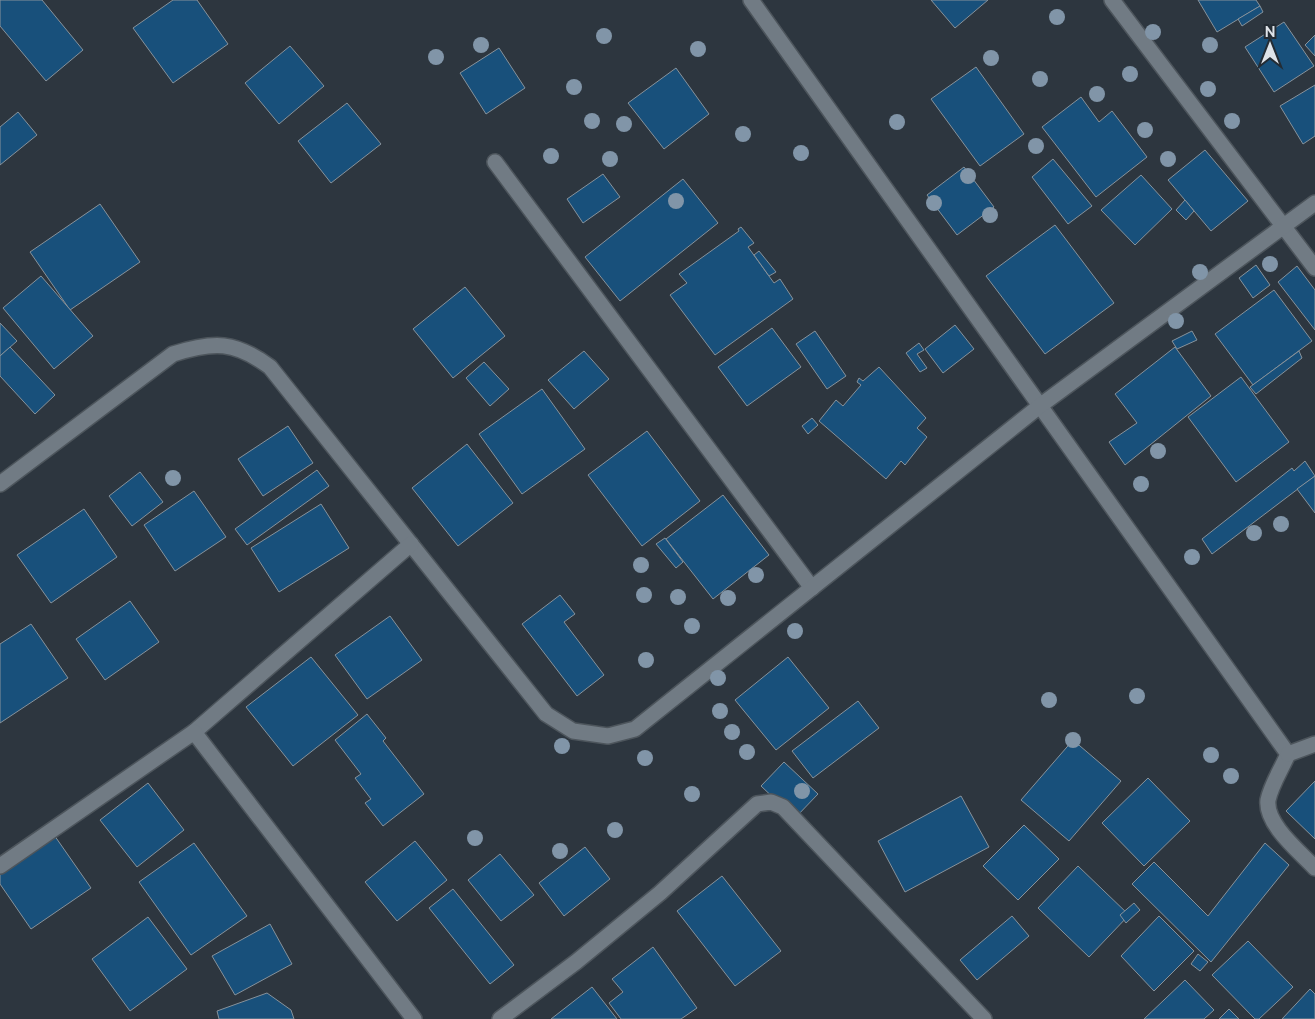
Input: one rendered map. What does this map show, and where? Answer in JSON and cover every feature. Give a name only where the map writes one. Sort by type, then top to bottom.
[{"type":"street","points":[[751,0],[1288,754]]},
{"type":"street","points":[[1112,0],[1315,268]]},
{"type":"street","points":[[495,162],[812,588]]},
{"type":"street","points":[[0,484],[173,354],[201,346],[226,346],[251,353],[270,367],[546,714],[573,731],[608,736],[635,729],[1041,405],[1315,203]]},
{"type":"street","points":[[0,866],[194,732],[411,544]]},
{"type":"street","points":[[194,732],[414,1019]]},
{"type":"street","points":[[1315,744],[1288,754],[1268,798],[1268,812],[1274,824],[1315,868]]},
{"type":"street","points":[[500,1019],[576,962],[660,893],[757,804],[770,802],[783,807],[984,1019]]},
{"type":"building","points":[[0,0],[42,0],[83,50],[46,81],[0,26]]},
{"type":"building","points":[[173,0],[197,0],[228,44],[173,83],[133,28]]},
{"type":"building","points":[[931,0],[988,0],[955,28]]},
{"type":"building","points":[[1198,0],[1256,0],[1260,6],[1217,32]]},
{"type":"building","points":[[1260,6],[1263,12],[1242,26],[1238,19]]},
{"type":"building","points":[[1284,22],[1314,66],[1274,92],[1245,47]]},
{"type":"building","points":[[1315,35],[1315,56],[1305,45]]},
{"type":"building","points":[[290,46],[324,86],[279,124],[245,83]]},
{"type":"building","points":[[499,48],[525,88],[486,114],[460,73]]},
{"type":"building","points":[[976,67],[1024,134],[980,166],[931,99]]},
{"type":"building","points":[[676,68],[709,114],[664,149],[628,103]]},
{"type":"building","points":[[1315,85],[1315,136],[1303,144],[1280,106]]},
{"type":"building","points":[[1081,97],[1099,122],[1112,111],[1147,157],[1096,197],[1042,127]]},
{"type":"building","points":[[347,103],[381,144],[331,183],[298,141]]},
{"type":"building","points":[[18,112],[37,135],[0,165],[0,127]]},
{"type":"building","points":[[1205,150],[1248,201],[1211,231],[1168,180]]},
{"type":"building","points":[[1053,159],[1092,206],[1068,224],[1032,177]]},
{"type":"building","points":[[964,167],[994,207],[957,235],[927,195]]},
{"type":"building","points":[[603,174],[620,197],[583,223],[567,199]]},
{"type":"building","points":[[1141,175],[1172,209],[1135,245],[1101,210]]},
{"type":"building","points":[[683,179],[718,223],[620,301],[585,257]]},
{"type":"building","points":[[1185,200],[1194,211],[1186,220],[1176,210]]},
{"type":"building","points":[[100,204],[140,262],[70,310],[30,252]]},
{"type":"building","points":[[1055,225],[1114,303],[1045,354],[986,276]]},
{"type":"building","points":[[741,227],[754,243],[748,247],[774,283],[780,279],[793,299],[715,355],[670,295],[687,283],[679,274],[739,231],[738,229]]},
{"type":"building","points":[[759,251],[776,272],[769,276],[754,255]]},
{"type":"building","points":[[1256,265],[1270,285],[1253,298],[1239,278]]},
{"type":"building","points":[[1297,266],[1315,290],[1315,330],[1278,282]]},
{"type":"building","points":[[41,276],[93,336],[54,369],[3,308]]},
{"type":"building","points":[[465,287],[505,336],[453,378],[413,329]]},
{"type":"building","points":[[1274,290],[1312,341],[1253,385],[1215,334]]},
{"type":"building","points":[[0,323],[17,341],[0,356]]},
{"type":"building","points":[[955,325],[974,349],[943,373],[925,349]]},
{"type":"building","points":[[772,328],[801,367],[747,406],[718,367]]},
{"type":"building","points":[[815,331],[846,376],[827,389],[796,344]]},
{"type":"building","points":[[1192,331],[1197,340],[1177,349],[1172,341]]},
{"type":"building","points":[[919,343],[924,350],[917,354],[927,368],[920,372],[906,353]]},
{"type":"building","points":[[10,347],[55,395],[35,414],[0,376],[0,356]]},
{"type":"building","points":[[1175,347],[1211,396],[1125,465],[1109,442],[1137,423],[1115,394]]},
{"type":"building","points":[[584,351],[609,379],[574,409],[548,380]]},
{"type":"building","points":[[1299,351],[1302,358],[1256,394],[1250,387]]},
{"type":"building","points":[[484,362],[509,389],[490,406],[466,378]]},
{"type":"building","points":[[879,367],[926,418],[917,428],[927,437],[905,465],[901,461],[886,479],[819,421],[836,400],[843,406],[861,385],[857,382],[859,378],[863,381]]},
{"type":"building","points":[[1241,377],[1289,442],[1236,482],[1188,417]]},
{"type":"building","points":[[542,389],[585,449],[522,494],[479,434]]},
{"type":"building","points":[[812,418],[818,425],[808,434],[802,426]]},
{"type":"building","points":[[288,426],[313,463],[263,496],[238,459]]},
{"type":"building","points":[[647,431],[700,501],[642,546],[588,475]]},
{"type":"building","points":[[467,444],[513,503],[458,546],[412,488]]},
{"type":"building","points":[[1305,461],[1315,476],[1212,554],[1202,539],[1292,468],[1294,471]]},
{"type":"building","points":[[317,470],[329,486],[247,545],[235,529]]},
{"type":"building","points":[[140,472],[163,502],[132,526],[109,496]]},
{"type":"building","points":[[1315,476],[1315,513],[1297,489]]},
{"type":"building","points":[[194,491],[226,537],[175,571],[144,525]]},
{"type":"building","points":[[723,495],[769,555],[713,599],[666,539]]},
{"type":"building","points":[[321,504],[349,548],[279,592],[251,548]]},
{"type":"building","points":[[84,509],[117,557],[51,603],[17,555]]},
{"type":"building","points":[[665,538],[683,562],[676,568],[656,544]]},
{"type":"building","points":[[560,595],[575,614],[564,622],[604,675],[577,696],[522,624]]},
{"type":"building","points":[[130,601],[159,642],[105,680],[76,639]]},
{"type":"building","points":[[390,616],[422,660],[367,699],[335,655]]},
{"type":"building","points":[[31,624],[68,678],[0,723],[0,644]]},
{"type":"building","points":[[311,657],[358,715],[293,766],[246,707]]},
{"type":"building","points":[[788,657],[829,708],[776,750],[735,700]]},
{"type":"building","points":[[858,701],[879,728],[813,778],[792,751]]},
{"type":"building","points":[[367,714],[386,738],[383,741],[424,794],[383,826],[365,803],[371,799],[355,778],[361,774],[335,740]]},
{"type":"building","points":[[1073,740],[1121,781],[1069,841],[1021,800]]},
{"type":"building","points":[[784,762],[818,794],[795,818],[761,786]]},
{"type":"building","points":[[1148,778],[1190,821],[1144,866],[1102,823]]},
{"type":"building","points":[[1315,781],[1315,839],[1286,811]]},
{"type":"building","points":[[148,783],[184,830],[137,867],[100,820]]},
{"type":"building","points":[[961,796],[989,847],[905,892],[878,841]]},
{"type":"building","points":[[1024,825],[1059,859],[1018,900],[983,866]]},
{"type":"building","points":[[52,832],[91,888],[31,929],[0,884],[0,867]]},
{"type":"building","points":[[415,841],[447,880],[397,921],[365,882]]},
{"type":"building","points":[[194,843],[247,916],[191,955],[139,882]]},
{"type":"building","points":[[1265,843],[1289,865],[1211,962],[1132,884],[1154,862],[1208,916]]},
{"type":"building","points":[[585,847],[610,879],[564,916],[539,883]]},
{"type":"building","points":[[500,854],[534,895],[501,921],[468,880]]},
{"type":"building","points":[[1078,866],[1129,915],[1089,957],[1038,908]]},
{"type":"building","points":[[722,876],[781,951],[735,986],[677,911]]},
{"type":"building","points":[[453,889],[514,965],[490,984],[429,908]]},
{"type":"building","points":[[1134,903],[1140,910],[1126,923],[1120,915]]},
{"type":"building","points":[[1012,916],[1029,936],[977,980],[960,960]]},
{"type":"building","points":[[1159,916],[1194,951],[1154,991],[1121,956]]},
{"type":"building","points":[[148,917],[187,969],[130,1011],[92,959]]},
{"type":"building","points":[[270,924],[292,964],[235,995],[212,956]]},
{"type":"building","points":[[1248,941],[1293,987],[1259,1019],[1255,1019],[1212,975]]},
{"type":"building","points":[[653,947],[697,1008],[681,1019],[621,1019],[609,1003],[623,992],[612,979]]},
{"type":"building","points":[[1198,954],[1208,962],[1200,971],[1191,964]]},
{"type":"building","points":[[1185,980],[1214,1010],[1204,1019],[1144,1019]]},
{"type":"building","points":[[592,987],[617,1019],[551,1019]]},
{"type":"building","points":[[1310,989],[1315,994],[1315,1019],[1282,1019]]},
{"type":"building","points":[[267,993],[291,1010],[294,1019],[219,1019],[217,1011]]},
{"type":"building","points":[[1229,1009],[1239,1019],[1219,1019]]}]
